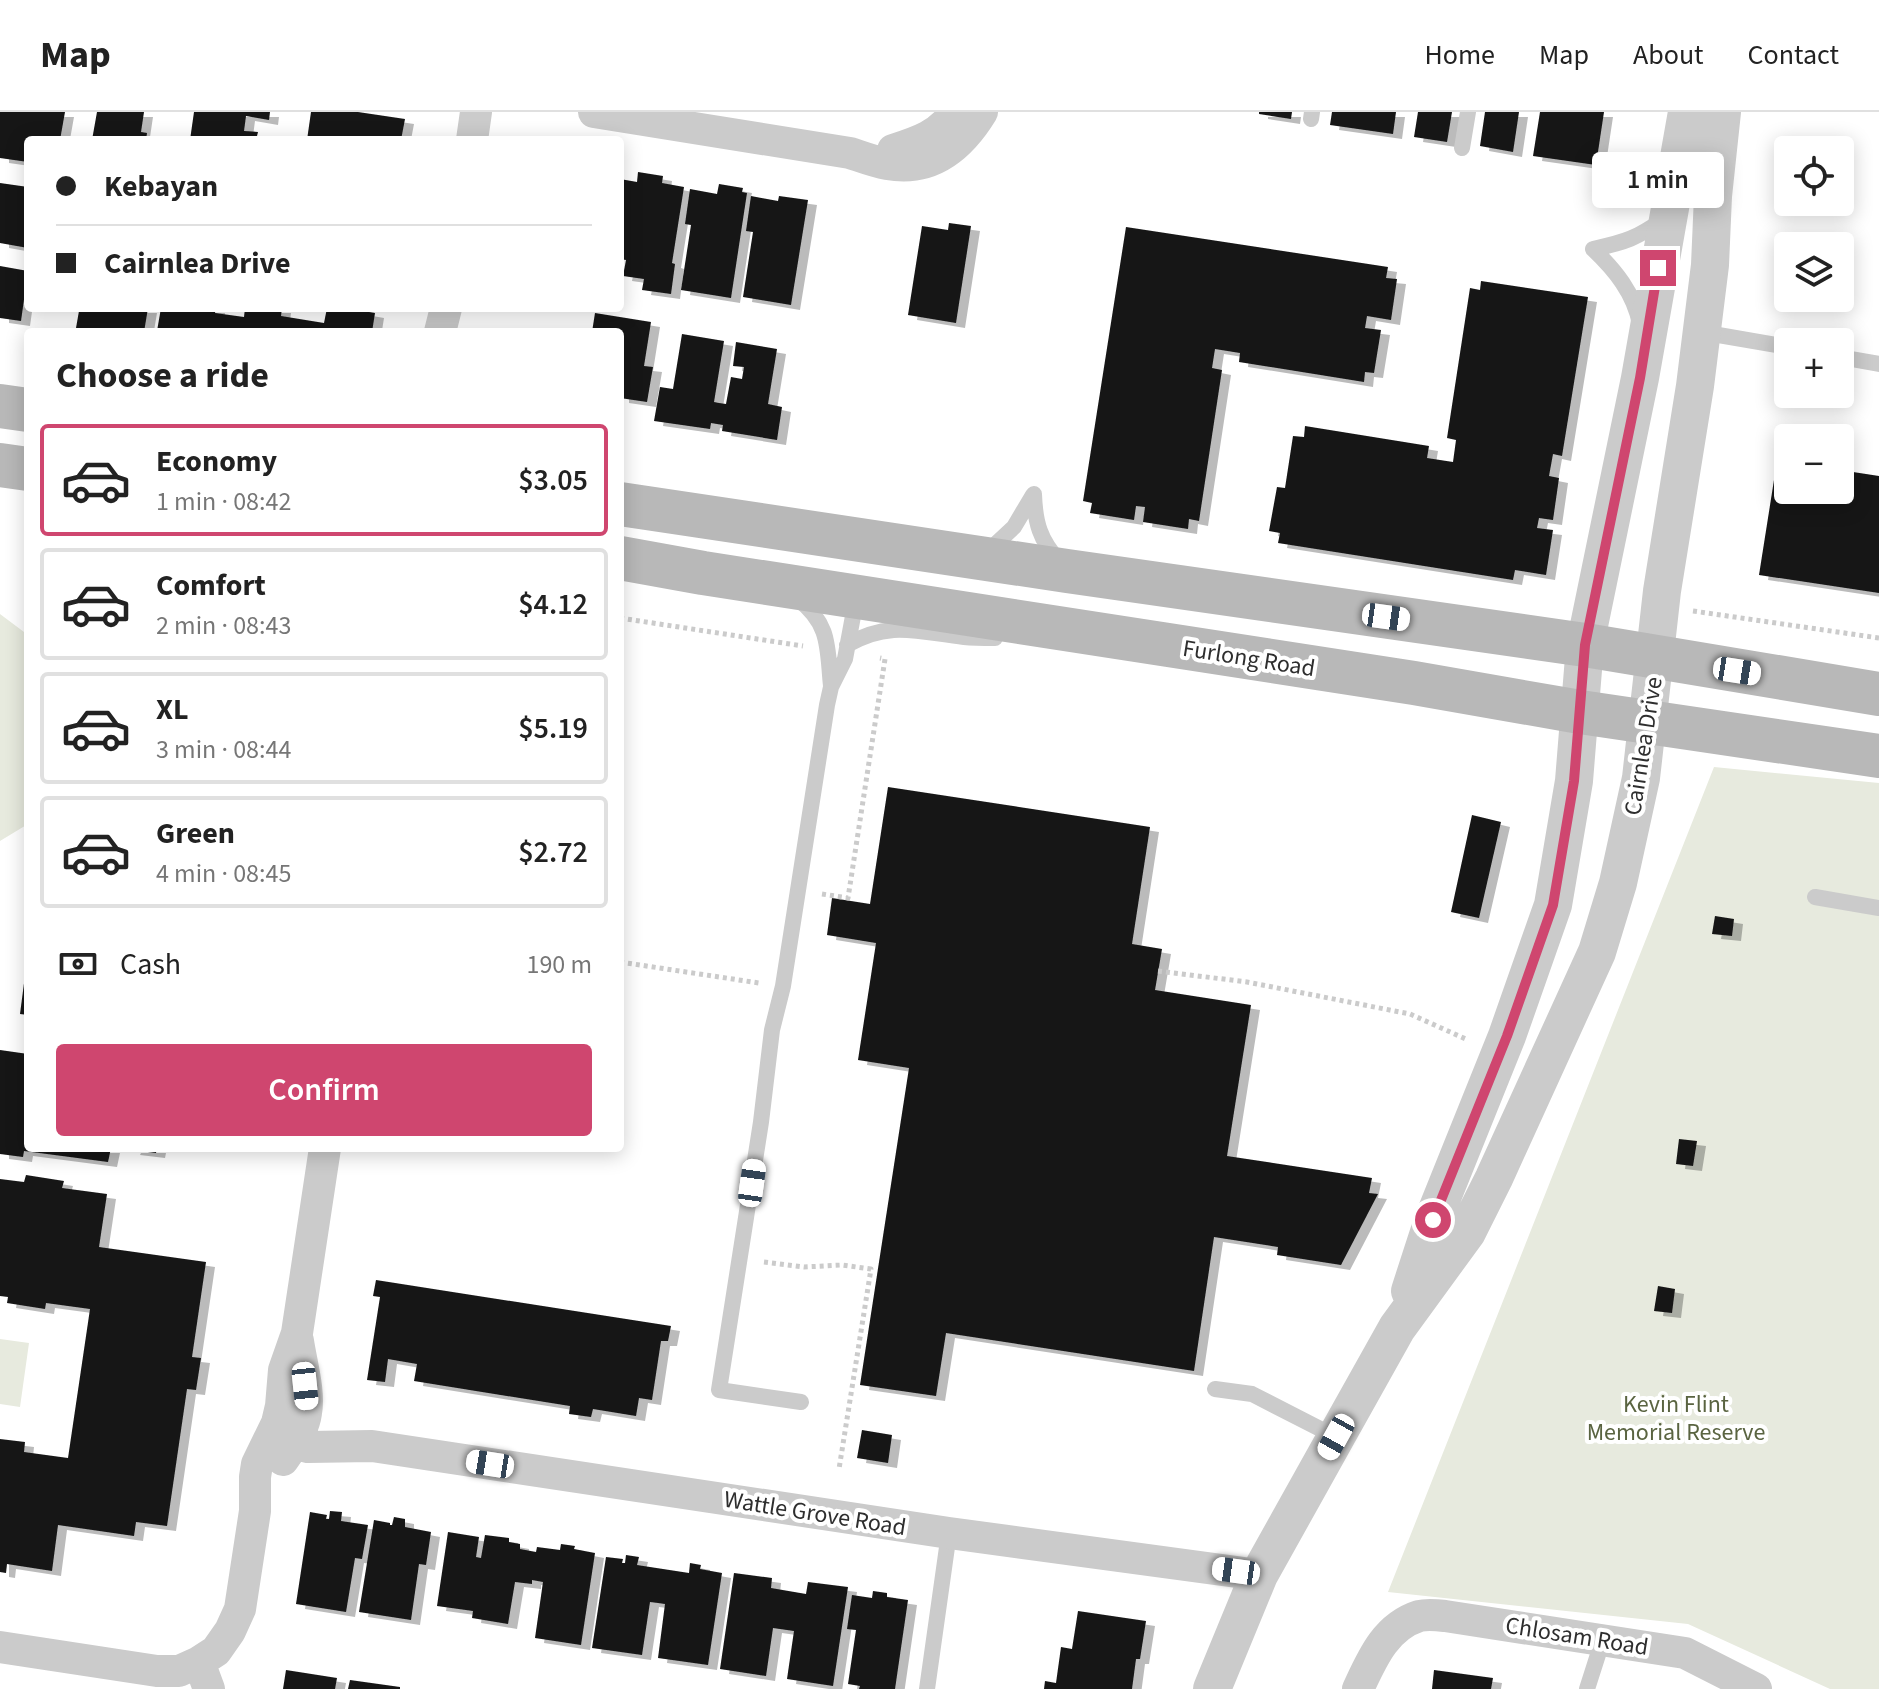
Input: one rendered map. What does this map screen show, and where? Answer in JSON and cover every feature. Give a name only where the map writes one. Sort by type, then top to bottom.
[{"type":"main road","points":[[0,406],[24,409]]},
{"type":"main road","points":[[0,465],[24,468]]},
{"type":"main road","points":[[624,505],[1585,645],[1879,694]]},
{"type":"main road","points":[[813,532],[838,547],[851,562],[856,596]]},
{"type":"main road","name":"Furlong Road","points":[[624,559],[1580,712],[1879,756]]},
{"type":"street","points":[[473,136],[476,112]]},
{"type":"street","points":[[594,112],[850,153],[885,164],[910,166],[946,154],[967,136],[982,112]]},
{"type":"street","points":[[850,153],[892,150],[929,138],[955,112]]},
{"type":"street","name":"Cairnlea Drive","points":[[1397,1328],[1433,1220],[1499,1054],[1553,905],[1574,781],[1585,645],[1645,348],[1687,112]]},
{"type":"street","name":"Cairnlea Drive","points":[[1212,1689],[1259,1575],[1336,1437],[1397,1328],[1467,1232],[1597,952],[1618,883],[1641,778],[1660,606],[1695,386],[1710,265],[1713,196],[1722,112]]},
{"type":"street","points":[[0,1647],[204,1676],[240,1609],[255,1511],[292,1429],[307,1408],[297,1333],[324,1152]]},
{"type":"street","name":"Wattle Grove Road","points":[[292,1429],[372,1446],[949,1533],[1259,1575]]},
{"type":"street","name":"Chlosam Road","points":[[1358,1689],[1374,1654],[1394,1629],[1420,1616],[1445,1616],[1685,1653],[1756,1689]]},
{"type":"lane","points":[[1462,148],[1468,112]]},
{"type":"lane","points":[[1645,348],[1639,316],[1626,287],[1611,266],[1593,249],[1621,244],[1642,235],[1667,217]]},
{"type":"lane","points":[[1701,332],[1774,345]]},
{"type":"lane","points":[[1854,360],[1879,364]]},
{"type":"lane","points":[[981,558],[1014,527],[1034,494],[1040,535],[1067,571]]},
{"type":"lane","points":[[782,585],[805,604],[820,622],[826,635],[831,687],[783,986],[772,1030],[719,1390],[801,1402]]},
{"type":"lane","points":[[831,687],[845,659],[856,596]]},
{"type":"lane","points":[[847,645],[861,637],[887,630],[1016,639],[1076,630]]},
{"type":"lane","points":[[1815,897],[1879,908]]},
{"type":"lane","points":[[1215,1389],[1252,1394],[1336,1437]]},
{"type":"lane","points":[[927,1689],[949,1533]]},
{"type":"lane","points":[[1587,1689],[1603,1639]]},
{"type":"path","points":[[1660,606],[1879,638]]},
{"type":"path","points":[[624,963],[783,986]]},
{"type":"path","points":[[1158,971],[1247,982],[1410,1014],[1499,1054]]},
{"type":"path","points":[[740,1258],[804,1267],[842,1265],[871,1269],[839,1469]]},
{"type":"green space","points":[[0,614],[24,632],[24,826],[0,841]]},
{"type":"green space","name":"Kevin Flint Memorial Reserve","points":[[1714,767],[1879,783],[1879,1689],[1830,1689],[1688,1624],[1388,1592]]},
{"type":"green space","points":[[0,1339],[29,1343],[20,1407],[0,1404]]},
{"type":"building","points":[[0,112],[65,112],[61,136],[24,136],[24,161],[0,158]]},
{"type":"building","points":[[97,112],[144,112],[141,132],[147,133],[147,136],[93,136]]},
{"type":"building","points":[[194,112],[270,112],[269,120],[246,116],[244,131],[258,132],[257,136],[191,136]]},
{"type":"building","points":[[311,112],[358,112],[405,119],[402,136],[308,136]]},
{"type":"building","points":[[1259,112],[1292,112],[1291,119]]},
{"type":"building","points":[[1332,112],[1396,112],[1393,134],[1330,125]]},
{"type":"building","points":[[1418,112],[1452,112],[1447,142],[1414,137]]},
{"type":"building","points":[[1485,112],[1519,112],[1513,152],[1480,146]]},
{"type":"building","points":[[1540,112],[1604,112],[1596,165],[1533,156]]},
{"type":"building","points":[[638,172],[663,176],[662,183],[684,187],[672,263],[675,264],[671,294],[642,290],[644,279],[624,276],[624,180],[637,182]]},
{"type":"building","points":[[0,183],[24,186],[24,247],[0,243]]},
{"type":"building","points":[[719,184],[743,188],[742,192],[747,193],[731,298],[681,290],[691,225],[685,224],[690,189],[717,194]]},
{"type":"building","points":[[751,196],[778,201],[779,196],[808,200],[791,305],[743,297],[753,232],[746,231]]},
{"type":"building","points":[[949,223],[971,226],[956,323],[908,315],[922,226],[948,230]]},
{"type":"building","points":[[1126,227],[1388,267],[1386,278],[1397,279],[1391,320],[1367,316],[1365,328],[1381,330],[1374,373],[1365,372],[1364,382],[1239,362],[1240,353],[1215,349],[1212,368],[1222,370],[1199,521],[1189,519],[1188,529],[1143,522],[1145,507],[1136,506],[1134,520],[1090,513],[1092,503],[1083,501]]},
{"type":"building","points":[[0,266],[24,270],[21,321],[0,318]]},
{"type":"building","points":[[1481,281],[1588,297],[1562,456],[1553,454],[1549,476],[1559,478],[1553,520],[1539,518],[1537,528],[1553,530],[1546,575],[1515,570],[1513,580],[1278,543],[1280,533],[1269,531],[1277,487],[1285,488],[1293,436],[1304,437],[1305,426],[1429,446],[1427,458],[1453,462],[1456,440],[1447,438],[1470,288],[1480,290]]},
{"type":"building","points":[[79,312],[147,312],[145,328],[76,328]]},
{"type":"building","points":[[160,312],[215,312],[244,317],[245,312],[282,312],[281,316],[324,323],[326,312],[375,313],[373,328],[158,328]]},
{"type":"building","points":[[595,313],[651,322],[644,366],[653,367],[647,402],[624,399],[624,328],[593,328]]},
{"type":"building","points":[[682,334],[724,341],[714,402],[719,403],[726,404],[731,377],[742,379],[744,367],[733,366],[736,342],[777,349],[768,404],[782,407],[777,440],[722,431],[723,425],[711,423],[710,429],[654,421],[660,387],[673,389]]},
{"type":"building","points":[[1854,472],[1879,476],[1879,593],[1759,575],[1774,480],[1774,504],[1854,504]]},
{"type":"building","points":[[888,787],[1150,827],[1132,944],[1162,949],[1155,990],[1251,1005],[1227,1156],[1372,1178],[1369,1193],[1378,1194],[1341,1265],[1277,1255],[1278,1247],[1214,1237],[1194,1371],[946,1333],[936,1396],[860,1385],[909,1068],[858,1060],[876,943],[827,935],[832,898],[870,904]]},
{"type":"building","points":[[1472,815],[1501,822],[1479,918],[1451,912]]},
{"type":"building","points":[[1715,916],[1734,919],[1732,936],[1712,934]]},
{"type":"building","points":[[24,983],[24,1014],[20,1014]]},
{"type":"building","points":[[0,1050],[24,1053],[24,1151],[23,1157],[0,1154]]},
{"type":"building","points":[[1679,1139],[1697,1141],[1693,1166],[1676,1164]]},
{"type":"building","points":[[32,1152],[110,1152],[108,1162]]},
{"type":"building","points":[[26,1175],[64,1181],[62,1188],[107,1194],[99,1247],[206,1262],[192,1357],[201,1358],[196,1390],[187,1389],[167,1526],[136,1522],[134,1536],[58,1525],[52,1571],[7,1564],[6,1573],[0,1572],[0,1439],[25,1442],[24,1452],[68,1458],[90,1309],[46,1303],[45,1309],[7,1303],[8,1297],[0,1296],[0,1179],[24,1182]]},
{"type":"building","points":[[376,1280],[671,1326],[668,1341],[661,1341],[652,1400],[639,1398],[636,1416],[593,1409],[591,1417],[569,1414],[570,1406],[414,1381],[417,1364],[388,1359],[385,1382],[367,1380],[380,1297],[373,1296]]},
{"type":"building","points":[[1658,1286],[1675,1289],[1672,1313],[1654,1311]]},
{"type":"building","points":[[862,1430],[892,1435],[888,1463],[857,1458]]},
{"type":"building","points":[[330,1511],[342,1512],[341,1521],[368,1525],[362,1559],[355,1558],[346,1612],[296,1604],[310,1512],[327,1515],[326,1519],[329,1519]]},
{"type":"building","points":[[394,1517],[405,1519],[405,1527],[431,1532],[426,1565],[419,1564],[411,1620],[359,1612],[374,1520],[392,1525]]},
{"type":"building","points":[[448,1532],[479,1537],[476,1557],[481,1558],[485,1535],[509,1538],[509,1542],[520,1544],[520,1549],[536,1552],[537,1547],[560,1550],[561,1544],[595,1553],[581,1645],[535,1638],[543,1582],[515,1582],[508,1624],[472,1618],[473,1611],[437,1606]]},
{"type":"building","points":[[626,1555],[639,1557],[637,1565],[689,1573],[690,1563],[701,1565],[700,1569],[722,1573],[708,1665],[658,1658],[665,1604],[650,1602],[642,1655],[592,1648],[606,1557],[623,1559],[622,1563],[625,1563]]},
{"type":"building","points":[[734,1573],[772,1578],[771,1588],[806,1594],[808,1582],[848,1587],[833,1686],[787,1679],[794,1631],[773,1628],[766,1676],[720,1669]]},
{"type":"building","points":[[873,1591],[908,1600],[895,1689],[859,1689],[860,1686],[848,1684],[856,1630],[847,1629],[852,1595],[872,1598]]},
{"type":"building","points":[[1078,1611],[1146,1621],[1132,1689],[1044,1689],[1045,1681],[1056,1683],[1061,1647],[1072,1649]]},
{"type":"building","points":[[286,1670],[337,1678],[335,1689],[283,1689]]},
{"type":"building","points":[[1434,1670],[1493,1678],[1491,1689],[1432,1689]]},
{"type":"building","points":[[350,1680],[400,1687],[400,1689],[348,1689]]},
{"type":"route","points":[[1433,1220],[1507,1036],[1553,905],[1574,781],[1585,645],[1640,378],[1658,268]]}]
